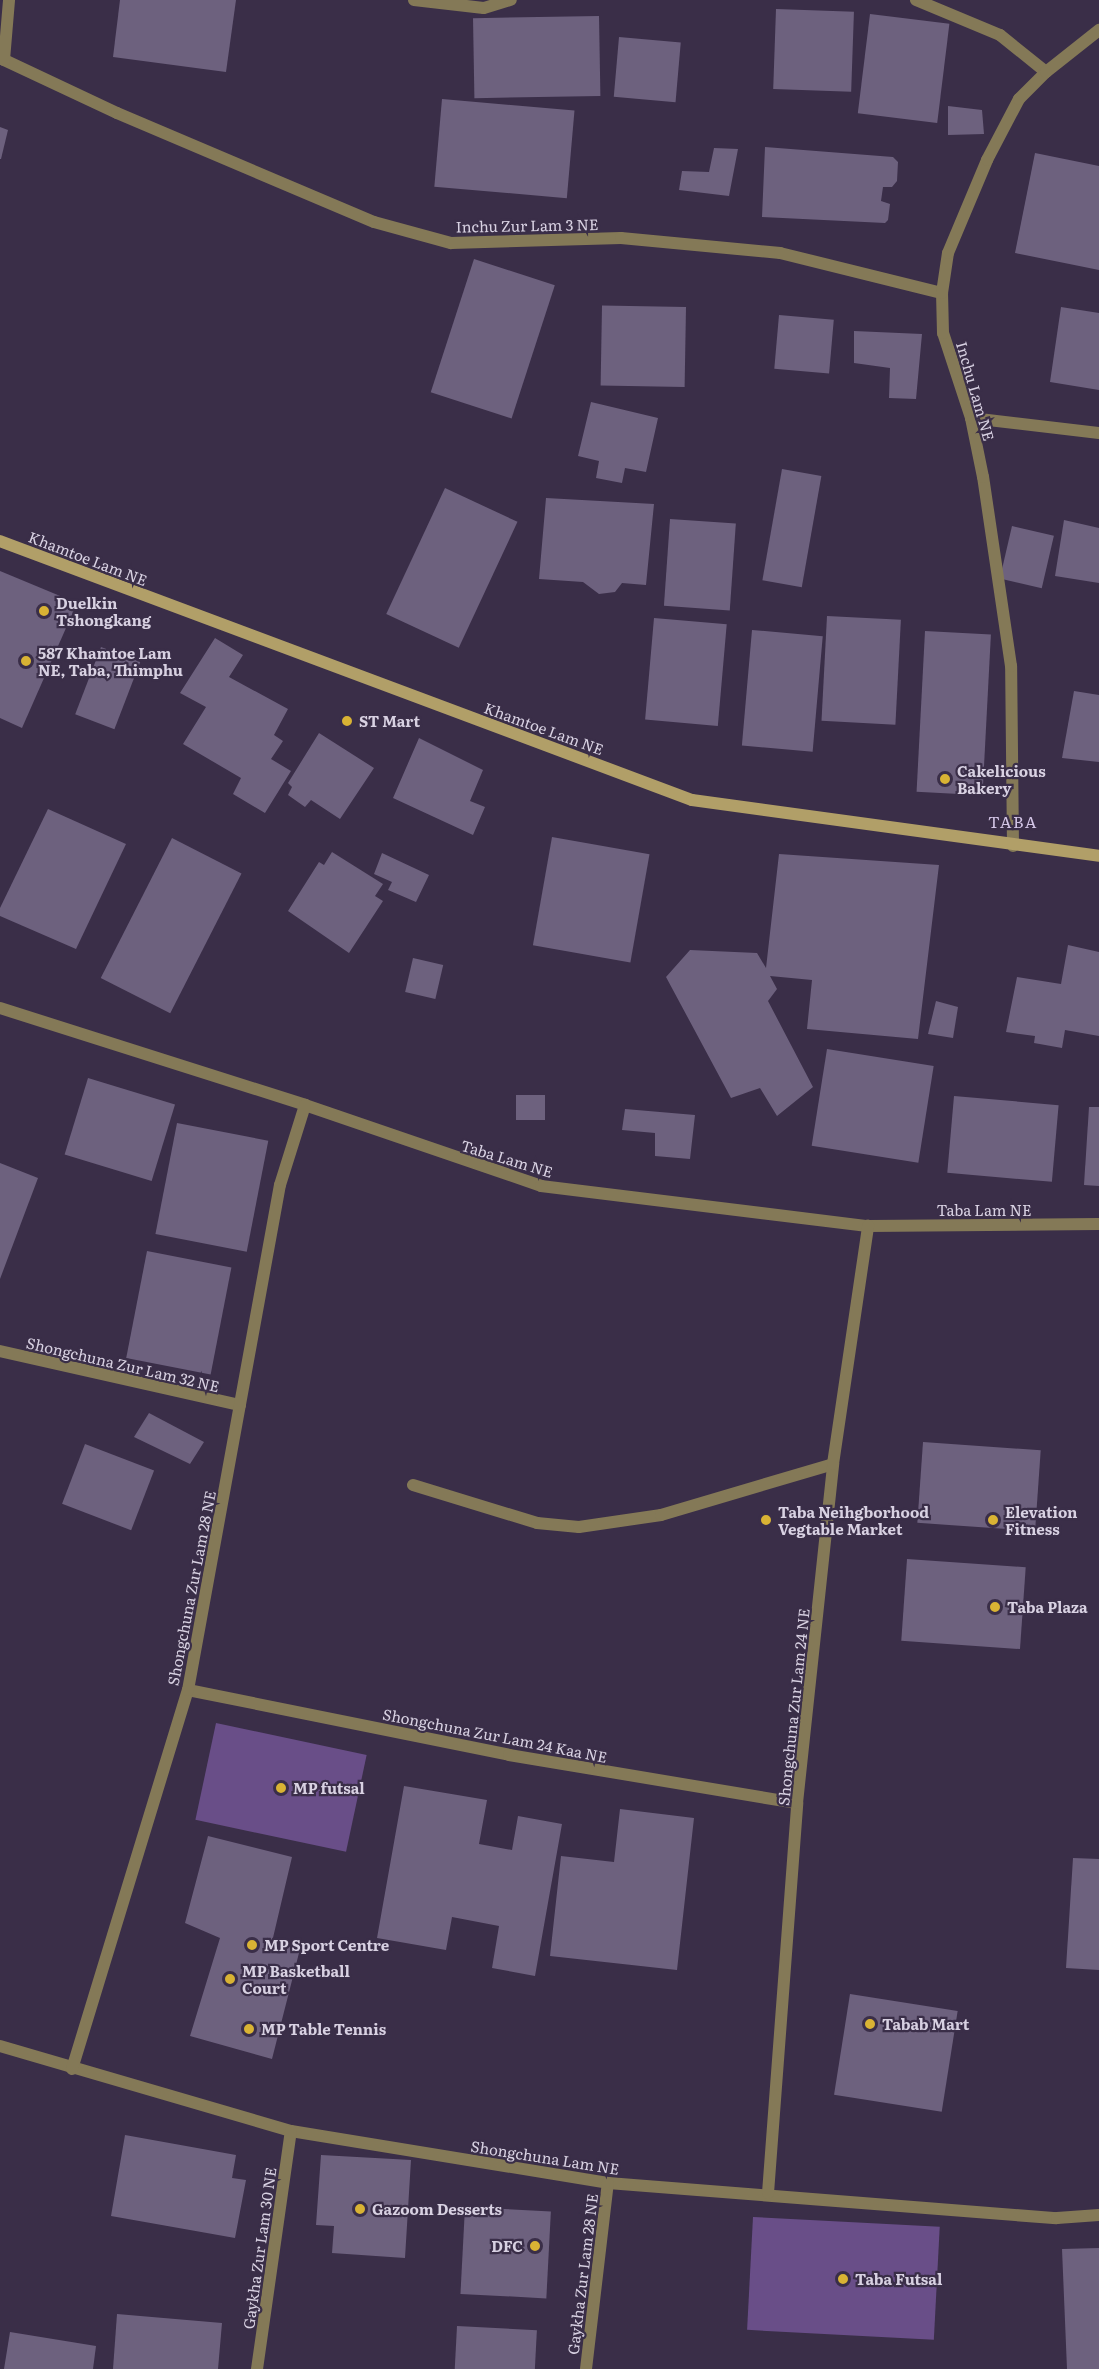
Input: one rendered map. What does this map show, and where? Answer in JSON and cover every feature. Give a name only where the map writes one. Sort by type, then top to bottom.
[{"type":"main road","name":"Khamtoe Lam NE","points":[[0,542],[692,800],[1013,846],[1099,856]]},
{"type":"street","points":[[2,59],[9,0]]},
{"type":"street","points":[[414,0],[484,8],[512,0]]},
{"type":"street","points":[[916,0],[1000,35],[1046,72]]},
{"type":"street","name":"Inchu Lam NE","points":[[1013,846],[1011,666],[971,418],[944,333],[942,293],[948,253],[987,160],[1019,99],[1046,72],[1099,30]]},
{"type":"street","name":"Inchu Zur Lam 3 NE","points":[[2,59],[374,222],[452,243],[621,238],[780,253],[942,293]]},
{"type":"street","points":[[971,418],[1099,433]]},
{"type":"street","name":"Taba Lam NE","points":[[0,1008],[305,1105],[541,1186],[868,1226],[1099,1224]]},
{"type":"street","name":"Shongchuna Zur Lam 28 NE","points":[[72,2069],[188,1690],[280,1185],[305,1105]]},
{"type":"street","name":"Shongchuna Zur Lam 24 NE","points":[[768,2193],[797,1803],[833,1464],[868,1226]]},
{"type":"street","name":"Shongchuna Zur Lam 32 NE","points":[[0,1351],[240,1405]]},
{"type":"street","points":[[413,1485],[537,1524],[579,1527],[661,1515],[833,1464]]},
{"type":"street","name":"Shongchuna Zur Lam 24 Kaa NE","points":[[188,1690],[509,1755],[797,1803]]},
{"type":"street","name":"Shongchuna Lam NE","points":[[0,2046],[291,2132],[608,2183],[768,2193],[1057,2217],[1099,2216]]},
{"type":"street","name":"Gaykha Zur Lam 30 NE","points":[[257,2369],[291,2132]]},
{"type":"street","name":"Gaykha Zur Lam 28 NE","points":[[586,2369],[608,2183]]},
{"type":"shaded area","name":"MP futsal","points":[[216,1723],[367,1755],[346,1852],[195,1820]]},
{"type":"shaded area","name":"Taba Futsal","points":[[753,2217],[940,2227],[934,2340],[747,2330]]},
{"type":"building","points":[[120,0],[236,0],[226,72],[113,57]]},
{"type":"building","points":[[776,9],[854,12],[851,92],[773,89]]},
{"type":"building","points":[[870,14],[949,24],[937,123],[858,113]]},
{"type":"building","points":[[599,16],[600,96],[474,98],[473,18]]},
{"type":"building","points":[[619,37],[681,42],[676,102],[614,97]]},
{"type":"building","points":[[442,99],[574,111],[567,198],[434,187]]},
{"type":"building","points":[[948,106],[982,110],[984,134],[948,135]]},
{"type":"building","points":[[0,127],[8,130],[1,159],[0,159]]},
{"type":"building","points":[[765,147],[893,157],[898,162],[897,181],[892,187],[883,187],[881,201],[890,204],[888,220],[885,223],[762,217]]},
{"type":"building","points":[[714,148],[738,149],[729,196],[679,190],[682,171],[709,172]]},
{"type":"building","points":[[1035,153],[1099,166],[1099,270],[1015,253]]},
{"type":"building","points":[[474,259],[555,285],[512,418],[431,392]]},
{"type":"building","points":[[602,306],[686,307],[685,387],[601,386]]},
{"type":"building","points":[[1061,307],[1099,313],[1099,390],[1050,382]]},
{"type":"building","points":[[779,315],[834,320],[829,374],[774,369]]},
{"type":"building","points":[[854,331],[922,334],[916,399],[889,398],[890,368],[854,363]]},
{"type":"building","points":[[591,402],[658,418],[646,472],[625,468],[622,483],[596,478],[599,461],[578,456]]},
{"type":"building","points":[[782,469],[821,476],[802,587],[762,580]]},
{"type":"building","points":[[445,488],[518,522],[459,648],[386,614]]},
{"type":"building","points":[[546,498],[654,504],[646,585],[622,583],[615,592],[599,594],[583,582],[539,579]]},
{"type":"building","points":[[670,519],[736,524],[730,610],[664,606]]},
{"type":"building","points":[[1064,520],[1099,528],[1099,583],[1055,576]]},
{"type":"building","points":[[1012,526],[1054,536],[1042,588],[1000,579]]},
{"type":"building","name":"587 Khamtoe Lam NE, Taba, Thimphu","points":[[0,571],[77,603],[22,728],[0,718]]},
{"type":"building","points":[[827,616],[901,620],[895,725],[822,721]]},
{"type":"building","points":[[654,618],[727,624],[718,726],[645,720]]},
{"type":"building","points":[[752,630],[823,636],[813,752],[742,746]]},
{"type":"building","points":[[925,631],[991,634],[982,795],[917,792]]},
{"type":"building","points":[[215,638],[243,655],[229,677],[288,709],[274,735],[283,741],[271,759],[291,771],[265,813],[233,794],[241,778],[183,744],[206,707],[180,693]]},
{"type":"building","points":[[101,647],[140,662],[114,729],[75,714]]},
{"type":"building","points":[[1074,691],[1099,695],[1099,762],[1062,758]]},
{"type":"building","points":[[319,733],[374,768],[340,819],[311,800],[305,807],[288,795],[292,787],[288,783]]},
{"type":"building","points":[[419,738],[483,770],[470,801],[485,807],[473,835],[393,798]]},
{"type":"building","points":[[48,809],[126,844],[76,949],[0,916],[0,908]]},
{"type":"building","points":[[552,837],[649,854],[630,963],[533,945]]},
{"type":"building","points":[[172,838],[241,873],[170,1013],[101,978]]},
{"type":"building","points":[[332,852],[383,884],[375,896],[383,901],[349,953],[288,911],[319,862],[324,865]]},
{"type":"building","points":[[382,853],[429,875],[416,902],[388,890],[392,882],[374,874]]},
{"type":"building","points":[[779,854],[939,865],[918,1039],[807,1029],[812,980],[770,976],[777,989],[768,1001],[813,1087],[777,1116],[760,1088],[731,1098],[666,977],[690,950],[757,953],[766,968]]},
{"type":"building","points":[[1068,945],[1099,952],[1099,1036],[1065,1030],[1062,1048],[1034,1043],[1035,1036],[1006,1032],[1017,977],[1061,984]]},
{"type":"building","points":[[413,958],[443,965],[435,999],[405,992]]},
{"type":"building","points":[[936,1001],[958,1007],[953,1038],[928,1034]]},
{"type":"building","points":[[827,1049],[934,1066],[918,1163],[812,1146]]},
{"type":"building","points":[[88,1078],[175,1105],[152,1181],[65,1155]]},
{"type":"building","points":[[516,1095],[545,1095],[545,1120],[516,1120]]},
{"type":"building","points":[[954,1096],[1059,1105],[1052,1182],[947,1173]]},
{"type":"building","points":[[1089,1107],[1099,1107],[1099,1186],[1084,1185]]},
{"type":"building","points":[[625,1109],[695,1115],[690,1159],[655,1156],[655,1133],[622,1130]]},
{"type":"building","points":[[177,1123],[268,1141],[247,1252],[155,1234]]},
{"type":"building","points":[[0,1163],[38,1178],[0,1279]]},
{"type":"building","points":[[147,1251],[231,1267],[211,1374],[126,1358]]},
{"type":"building","points":[[149,1413],[204,1442],[190,1464],[134,1437]]},
{"type":"building","points":[[923,1442],[1041,1450],[1035,1531],[917,1523]]},
{"type":"building","points":[[85,1444],[154,1471],[131,1530],[62,1504]]},
{"type":"building","points":[[907,1559],[1026,1567],[1020,1649],[901,1641]]},
{"type":"building","points":[[404,1786],[487,1800],[479,1844],[512,1850],[518,1816],[562,1824],[535,1976],[492,1968],[499,1926],[452,1917],[446,1950],[377,1938]]},
{"type":"building","points":[[620,1809],[694,1818],[677,1970],[550,1956],[561,1856],[614,1862]]},
{"type":"building","name":"MP Sport Centre","points":[[208,1836],[292,1857],[272,1942],[300,1949],[272,2059],[190,2036],[220,1938],[185,1923]]},
{"type":"building","points":[[1073,1858],[1099,1859],[1099,1970],[1066,1968]]},
{"type":"building","points":[[850,1994],[958,2011],[942,2112],[834,2095]]},
{"type":"building","points":[[125,2135],[236,2155],[232,2178],[246,2180],[235,2238],[111,2216]]},
{"type":"building","points":[[321,2155],[411,2160],[405,2258],[332,2253],[334,2226],[316,2225]]},
{"type":"building","points":[[465,2207],[551,2212],[546,2298],[460,2294]]},
{"type":"building","points":[[1099,2248],[1099,2369],[1067,2369],[1062,2249]]},
{"type":"building","points":[[117,2314],[222,2323],[218,2369],[113,2369]]},
{"type":"building","points":[[457,2326],[537,2330],[535,2369],[455,2369]]},
{"type":"building","points":[[10,2332],[96,2346],[93,2369],[4,2369]]},
{"type":"place","name":"Duelkin Tshongkang","points":[[44,611]]},
{"type":"place","name":"587 Khamtoe Lam NE, Taba, Thimphu","points":[[26,661]]},
{"type":"place","name":"ST Mart","points":[[347,721]]},
{"type":"place","name":"Cakelicious Bakery","points":[[945,779]]},
{"type":"place","name":"Taba Neihgborhood Vegtable Market","points":[[766,1520]]},
{"type":"place","name":"Elevation Fitness","points":[[993,1520]]},
{"type":"place","name":"Taba Plaza","points":[[995,1607]]},
{"type":"place","name":"MP futsal","points":[[281,1788]]},
{"type":"place","name":"MP Sport Centre","points":[[252,1945]]},
{"type":"place","name":"MP Basketball Court","points":[[230,1979]]},
{"type":"place","name":"Tabab Mart","points":[[870,2024]]},
{"type":"place","name":"MP Table Tennis","points":[[249,2029]]},
{"type":"place","name":"Gazoom Desserts","points":[[360,2209]]},
{"type":"place","name":"DFC","points":[[535,2246]]},
{"type":"place","name":"Taba Futsal","points":[[843,2279]]},
{"type":"district","name":"TABA","points":[[1013,821]]}]
